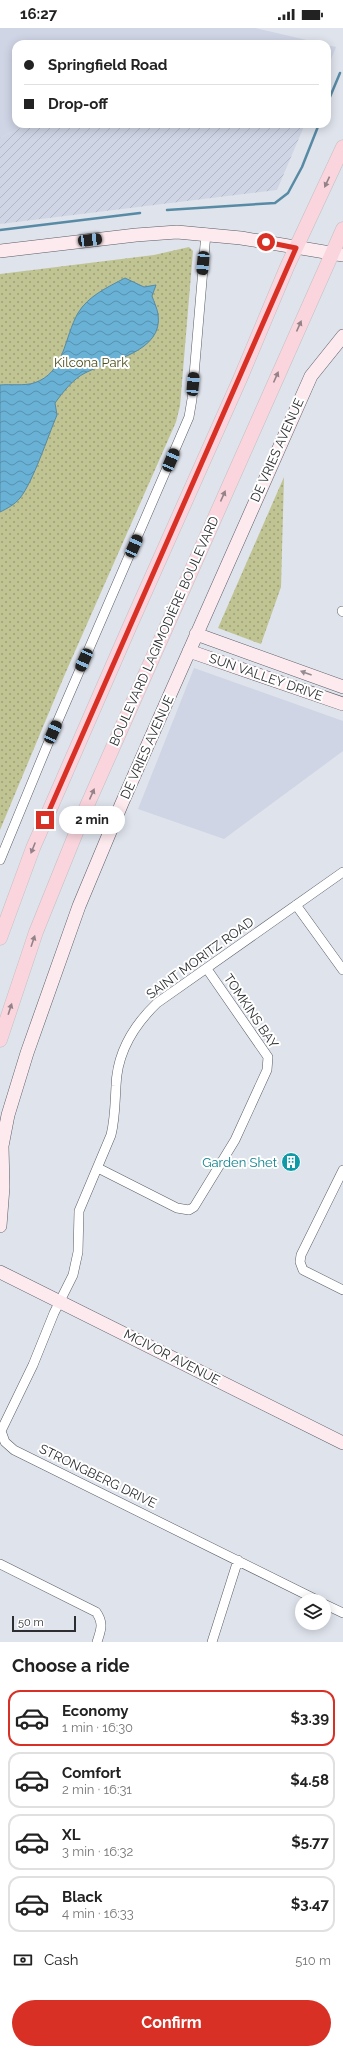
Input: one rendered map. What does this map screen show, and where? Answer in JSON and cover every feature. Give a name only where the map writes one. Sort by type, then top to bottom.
[{"type":"main road","points":[[0,938],[39,834],[296,248],[343,147]]},
{"type":"main road","name":"BOULEVARD LAGIMODIÈRE BOULEVARD","points":[[0,1040],[39,925],[80,822],[268,394],[338,255],[343,229]]},
{"type":"street","points":[[0,251],[148,233],[206,234],[242,238],[338,255]]},
{"type":"street","points":[[0,860],[47,746],[188,417],[192,399],[206,234]]},
{"type":"street","name":"DE VRIES AVENUE","points":[[0,1226],[3,1187],[2,1146],[8,1115],[27,1052],[80,906],[122,803],[311,376],[343,336]]},
{"type":"street","name":"SUN VALLEY DRIVE","points":[[196,634],[343,686]]},
{"type":"street","name":"SUN VALLEY DRIVE","points":[[189,651],[343,704]]},
{"type":"street","name":"SAINT MORITZ ROAD","points":[[60,1301],[73,1274],[77,1258],[78,1211],[98,1168],[113,1125],[118,1066],[133,1030],[157,1003],[208,969],[343,872]]},
{"type":"street","points":[[296,905],[343,970]]},
{"type":"street","name":"TOMKINS BAY","points":[[98,1168],[177,1208],[189,1210],[194,1207],[235,1140],[267,1070],[268,1057],[208,969]]},
{"type":"street","points":[[343,1170],[301,1255],[300,1262],[303,1270],[343,1290]]},
{"type":"street","name":"MCIVOR AVENUE","points":[[0,1272],[343,1443]]},
{"type":"street","name":"STRONGBERG DRIVE","points":[[60,1301],[44,1335],[33,1365],[1,1431],[5,1442],[14,1450],[305,1594]]},
{"type":"street","points":[[212,1642],[238,1560]]},
{"type":"street","points":[[0,1564],[87,1606],[96,1612],[101,1619],[102,1628],[97,1642]]},
{"type":"street","points":[[331,1607],[343,1613]]},
{"type":"shaded area","points":[[0,28],[255,28],[307,40],[12,40],[12,128],[20,128],[0,138]]},
{"type":"shaded area","points":[[331,46],[336,47],[331,60]]},
{"type":"shaded area","points":[[20,128],[303,128],[277,190],[0,224],[0,138]]},
{"type":"shaded area","points":[[194,668],[343,721],[343,751],[224,839],[138,809]]},
{"type":"green space","name":"Kilcona Park","points":[[189,247],[193,251],[180,406],[176,422],[65,674],[0,830],[0,274],[154,255]]},
{"type":"green space","points":[[284,477],[281,587],[261,644],[218,628]]},
{"type":"water","points":[[125,278],[144,287],[156,285],[152,296],[158,314],[158,327],[153,337],[144,346],[133,353],[85,373],[72,382],[65,390],[55,403],[57,415],[25,491],[11,506],[0,512],[0,385],[30,384],[44,378],[58,363],[73,322],[82,307],[99,292]]},
{"type":"waterway","points":[[331,94],[340,73]]},
{"type":"waterway","points":[[167,210],[275,203],[288,193],[302,167],[317,128]]},
{"type":"waterway","points":[[0,230],[140,213]]},
{"type":"place","name":"Garden Shet","points":[[291,1162]]},
{"type":"route","points":[[45,820],[296,248],[266,242]]}]
